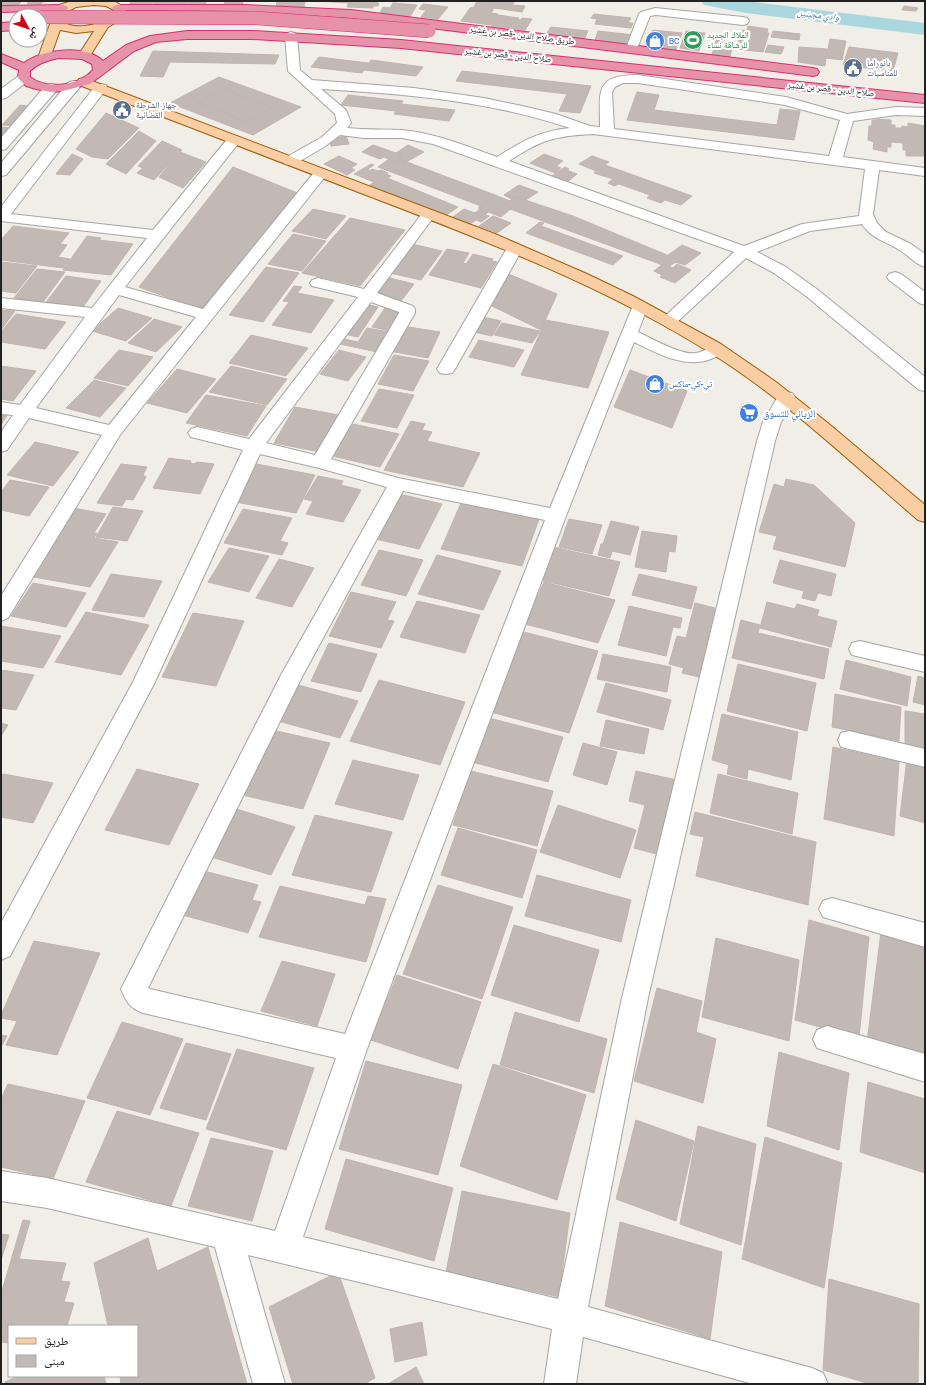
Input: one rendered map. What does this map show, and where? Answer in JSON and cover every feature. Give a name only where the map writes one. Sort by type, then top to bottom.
[{"type":"highway","points":[[1,9],[62,8]]},
{"type":"highway","name":"طريق صلاح الدين -قصر بن غشير","points":[[118,8],[243,8],[328,12],[408,20],[826,74]]},
{"type":"highway","points":[[48,17],[256,18],[689,62],[718,61]]},
{"type":"highway","points":[[48,26],[154,24],[274,25],[428,36],[677,66],[701,71],[714,77]]},
{"type":"highway","name":"صلاح الدين - قصر بن غشير","points":[[79,84],[96,75],[99,70],[130,48],[154,39],[221,34],[291,36],[401,44],[714,77],[924,105]]},
{"type":"highway","points":[[25,73],[44,58],[64,54],[84,56],[95,60],[100,66],[99,70]]},
{"type":"highway","points":[[1,58],[25,73],[30,84],[51,88],[79,84]]},
{"type":"main road","points":[[86,2],[109,3],[118,8],[120,11],[118,17],[103,26],[88,29],[72,29],[56,23],[53,17],[62,8],[86,2]]},
{"type":"main road","points":[[44,58],[56,23]]},
{"type":"main road","points":[[84,56],[103,26]]},
{"type":"main road","points":[[79,84],[101,88],[515,248],[577,274],[640,306],[669,321],[717,350],[786,397],[925,515]]},
{"type":"street","points":[[632,48],[645,14],[649,12],[655,11],[743,20]]},
{"type":"street","points":[[290,161],[336,131],[344,123],[341,113],[294,71],[291,36]]},
{"type":"street","points":[[1,95],[25,73]]},
{"type":"street","points":[[607,132],[607,87],[612,83],[628,79],[645,80],[774,98],[847,118],[896,111],[924,105]]},
{"type":"street","points":[[1,172],[79,84]]},
{"type":"street","points":[[309,84],[414,91],[484,103],[560,119],[593,130],[607,132],[925,166]]},
{"type":"street","points":[[1,146],[51,88]]},
{"type":"street","points":[[1,217],[101,88]]},
{"type":"street","points":[[836,157],[847,118]]},
{"type":"street","points":[[498,162],[529,143],[555,134],[593,130]]},
{"type":"street","points":[[336,131],[364,134],[402,134],[438,141],[744,251],[780,270],[812,293],[925,386]]},
{"type":"street","points":[[1,446],[24,411],[95,313],[116,289],[157,235],[234,140]]},
{"type":"street","points":[[836,157],[873,165],[925,172]]},
{"type":"street","points":[[873,165],[866,214],[867,219],[881,235],[906,247],[925,261]]},
{"type":"street","points":[[1,613],[113,432],[321,173]]},
{"type":"street","points":[[1,948],[143,684],[254,446],[429,214]]},
{"type":"street","points":[[1,217],[157,235]]},
{"type":"street","points":[[669,321],[744,251],[807,227],[867,219]]},
{"type":"street","points":[[446,369],[515,248]]},
{"type":"street","points":[[895,277],[925,300]]},
{"type":"street","points":[[318,283],[367,295],[407,309],[407,313],[320,462]]},
{"type":"street","points":[[116,289],[206,315]]},
{"type":"street","points":[[1,303],[95,313]]},
{"type":"street","points":[[284,1248],[353,1049],[556,516],[640,306]]},
{"type":"street","points":[[629,334],[679,355],[692,358],[698,358],[717,350]]},
{"type":"street","points":[[560,1384],[570,1318],[635,998],[758,471],[772,422],[786,397]]},
{"type":"street","points":[[1,408],[24,411],[113,432]]},
{"type":"street","points":[[197,433],[320,462],[398,484],[556,516]]},
{"type":"street","points":[[353,1049],[143,1000],[136,994],[134,989],[292,675],[398,484]]},
{"type":"street","points":[[860,649],[925,664]]},
{"type":"street","points":[[849,740],[925,758]]},
{"type":"street","points":[[832,909],[925,935]]},
{"type":"street","points":[[827,1038],[925,1068]]},
{"type":"street","points":[[1,1186],[46,1193],[284,1248],[570,1318],[812,1384]]},
{"type":"street","points":[[227,1235],[269,1384]]},
{"type":"building","points":[[1,1],[22,1],[15,8],[1,6]]},
{"type":"building","points":[[29,1],[54,1],[43,2],[41,4],[27,4]]},
{"type":"building","points":[[131,1],[153,1],[151,6],[129,7]]},
{"type":"building","points":[[154,1],[188,1],[186,5],[153,6]]},
{"type":"building","points":[[189,1],[206,1],[205,6],[187,6]]},
{"type":"building","points":[[225,1],[243,1],[242,7],[224,7]]},
{"type":"building","points":[[277,1],[305,1],[304,7],[276,8]]},
{"type":"building","points":[[318,1],[349,1],[348,3]]},
{"type":"building","points":[[349,1],[377,1],[377,3],[379,3],[378,6],[373,6],[373,8],[347,7]]},
{"type":"building","points":[[477,1],[515,1],[512,5],[525,6],[522,12],[494,8],[491,13],[498,14],[491,25],[461,21],[470,8],[474,7]]},
{"type":"building","points":[[393,3],[417,5],[408,20],[384,16],[386,13],[380,13],[383,7],[390,8]]},
{"type":"building","points":[[423,4],[448,7],[438,19],[421,17],[426,10],[419,9]]},
{"type":"building","points":[[904,6],[918,8],[916,11],[902,10]]},
{"type":"building","points":[[594,14],[631,18],[628,23],[633,23],[631,28],[595,24],[597,19],[591,18]]},
{"type":"building","points":[[498,15],[519,18],[518,20],[521,20],[522,18],[532,19],[525,30],[491,26]]},
{"type":"building","points":[[748,26],[768,29],[767,32],[747,30]]},
{"type":"building","points":[[551,27],[588,31],[584,40],[545,36]]},
{"type":"building","points":[[653,30],[682,33],[675,52],[645,49]]},
{"type":"building","points":[[742,30],[769,33],[763,52],[736,49]]},
{"type":"building","points":[[598,31],[634,35],[632,44],[595,40]]},
{"type":"building","points":[[686,31],[705,33],[699,51],[680,48]]},
{"type":"building","points":[[773,31],[800,34],[799,40],[771,37]]},
{"type":"building","points":[[830,39],[846,41],[842,60],[826,58]]},
{"type":"building","points":[[716,40],[733,42],[730,57],[712,55]]},
{"type":"building","points":[[768,45],[784,47],[781,54],[765,52]]},
{"type":"building","points":[[799,47],[827,49],[825,66],[798,62]]},
{"type":"building","points":[[849,47],[898,53],[893,71],[843,65]]},
{"type":"building","points":[[153,51],[279,55],[275,64],[170,62],[163,77],[140,76]]},
{"type":"building","points":[[319,57],[368,63],[362,73],[311,67]]},
{"type":"building","points":[[371,60],[423,67],[416,76],[364,70]]},
{"type":"building","points":[[462,71],[591,86],[580,113],[559,111],[567,94],[456,81]]},
{"type":"building","points":[[219,77],[301,107],[253,135],[170,103]]},
{"type":"building","points":[[224,89],[273,108],[247,122],[198,103]]},
{"type":"building","points":[[637,92],[659,95],[654,110],[777,125],[780,109],[800,111],[794,140],[627,120]]},
{"type":"building","points":[[348,95],[403,101],[396,111],[341,105]]},
{"type":"building","points":[[401,104],[455,110],[449,121],[394,114]]},
{"type":"building","points":[[20,105],[34,107],[16,126],[2,125]]},
{"type":"building","points":[[106,113],[139,128],[108,159],[92,157],[76,149]]},
{"type":"building","points":[[872,120],[891,120],[891,125],[895,125],[895,128],[902,128],[902,126],[908,127],[908,123],[925,126],[925,156],[906,156],[906,150],[903,150],[903,143],[891,142],[891,147],[887,147],[887,152],[873,149],[874,142],[868,140],[869,126],[872,126]]},
{"type":"building","points":[[1,127],[11,128],[1,139]]},
{"type":"building","points":[[139,131],[156,141],[126,174],[106,164]]},
{"type":"building","points":[[346,136],[349,144],[331,146],[328,139]]},
{"type":"building","points":[[162,141],[182,150],[154,180],[137,173],[143,168],[138,166]]},
{"type":"building","points":[[373,145],[403,156],[395,162],[384,157],[380,159],[362,152]]},
{"type":"building","points":[[408,145],[424,152],[406,162],[399,159],[403,156],[396,153]]},
{"type":"building","points":[[180,152],[206,162],[183,188],[159,177]]},
{"type":"building","points":[[72,154],[83,159],[70,175],[56,174]]},
{"type":"building","points":[[544,154],[563,161],[556,166],[561,168],[555,173],[530,163]]},
{"type":"building","points":[[339,156],[357,164],[351,168],[355,170],[347,175],[324,164]]},
{"type":"building","points":[[592,156],[609,162],[596,171],[579,164]]},
{"type":"building","points":[[389,159],[395,162],[399,159],[495,195],[481,206],[378,167]]},
{"type":"building","points":[[371,164],[374,165],[368,169],[370,171],[372,169],[378,171],[381,170],[391,176],[387,178],[458,207],[445,216],[370,185],[374,182],[354,174]]},
{"type":"building","points":[[605,165],[692,196],[681,205],[665,200],[661,203],[647,198],[650,195],[619,184],[614,186],[608,183],[613,179],[594,173]]},
{"type":"building","points":[[233,167],[300,194],[205,311],[139,287]]},
{"type":"building","points":[[565,167],[569,169],[566,170],[577,174],[565,184],[549,178]]},
{"type":"building","points":[[519,185],[538,192],[524,201],[516,197],[513,200],[504,195]]},
{"type":"building","points":[[495,195],[510,201],[505,204],[513,207],[501,217],[478,208]]},
{"type":"building","points":[[516,197],[573,216],[679,260],[668,267],[510,209],[513,207],[505,204]]},
{"type":"building","points":[[313,209],[346,216],[326,239],[292,231]]},
{"type":"building","points":[[464,209],[475,213],[480,209],[488,212],[485,215],[489,216],[481,222],[476,220],[470,224],[463,221],[459,223],[450,219]]},
{"type":"building","points":[[493,216],[511,223],[497,233],[479,226]]},
{"type":"building","points":[[350,218],[405,230],[360,286],[302,273]]},
{"type":"building","points":[[540,222],[544,223],[541,226],[623,256],[613,265],[526,233]]},
{"type":"building","points":[[13,226],[69,233],[60,244],[67,245],[58,257],[70,259],[63,268],[1,260],[1,240]]},
{"type":"building","points":[[293,234],[326,241],[302,271],[268,264]]},
{"type":"building","points":[[87,236],[101,238],[99,240],[133,244],[111,275],[63,270]]},
{"type":"building","points":[[412,244],[442,251],[421,280],[390,273]]},
{"type":"building","points":[[682,245],[701,253],[685,265],[675,262],[679,260],[668,255]]},
{"type":"building","points":[[447,249],[469,253],[463,263],[466,264],[473,254],[493,259],[492,261],[497,262],[481,288],[429,275]]},
{"type":"building","points":[[1,262],[37,266],[16,293],[1,291]]},
{"type":"building","points":[[663,264],[673,268],[677,264],[691,270],[675,283],[660,277],[662,275],[654,271]]},
{"type":"building","points":[[266,267],[299,273],[263,322],[229,315]]},
{"type":"building","points":[[37,269],[65,272],[43,302],[14,298]]},
{"type":"building","points":[[506,273],[557,294],[541,330],[490,305]]},
{"type":"building","points":[[66,276],[101,281],[81,310],[44,305]]},
{"type":"building","points":[[386,277],[414,284],[401,301],[372,294]]},
{"type":"building","points":[[294,286],[302,287],[297,293],[334,300],[311,333],[272,325],[289,302],[283,301]]},
{"type":"building","points":[[365,304],[378,307],[358,337],[344,334]]},
{"type":"building","points":[[118,308],[152,318],[126,341],[92,331]]},
{"type":"building","points":[[385,308],[402,312],[390,331],[372,327]]},
{"type":"building","points":[[1,310],[15,311],[1,330]]},
{"type":"building","points":[[16,314],[66,322],[45,349],[1,342],[1,332]]},
{"type":"building","points":[[483,317],[501,321],[492,336],[474,332]]},
{"type":"building","points":[[154,319],[182,327],[156,352],[128,343]]},
{"type":"building","points":[[546,320],[609,332],[588,388],[521,375]]},
{"type":"building","points":[[502,323],[540,331],[532,343],[494,335]]},
{"type":"building","points":[[402,326],[440,332],[428,358],[389,351]]},
{"type":"building","points":[[367,328],[389,332],[377,352],[340,344],[344,339],[358,342]]},
{"type":"building","points":[[251,335],[308,348],[286,376],[229,363]]},
{"type":"building","points":[[479,340],[524,350],[514,367],[469,357]]},
{"type":"building","points":[[119,350],[153,357],[128,386],[94,378]]},
{"type":"building","points":[[339,350],[366,357],[348,381],[320,374]]},
{"type":"building","points":[[394,355],[429,361],[413,391],[378,384]]},
{"type":"building","points":[[1,366],[36,371],[13,401],[1,399]]},
{"type":"building","points":[[231,366],[287,379],[267,405],[209,392]]},
{"type":"building","points":[[177,369],[216,379],[187,413],[147,403]]},
{"type":"building","points":[[630,370],[687,391],[672,428],[614,407]]},
{"type":"building","points":[[94,380],[126,388],[100,417],[66,408]]},
{"type":"building","points":[[379,389],[414,395],[397,428],[361,421]]},
{"type":"building","points":[[206,395],[266,406],[247,436],[186,423]]},
{"type":"building","points":[[295,407],[339,415],[320,452],[274,443]]},
{"type":"building","points":[[1,411],[9,412],[1,425]]},
{"type":"building","points":[[411,421],[425,424],[422,430],[432,432],[427,441],[480,453],[463,487],[384,470]]},
{"type":"building","points":[[353,424],[399,434],[380,467],[332,456]]},
{"type":"building","points":[[35,442],[79,452],[53,486],[7,475]]},
{"type":"building","points":[[169,458],[191,461],[190,463],[194,464],[197,462],[214,464],[200,494],[153,488]]},
{"type":"building","points":[[121,464],[147,467],[143,475],[146,477],[133,500],[126,499],[122,506],[97,503]]},
{"type":"building","points":[[256,464],[315,475],[296,513],[235,502]]},
{"type":"building","points":[[318,476],[343,481],[341,485],[361,490],[343,522],[306,514],[313,501],[304,499]]},
{"type":"building","points":[[786,479],[814,485],[855,523],[845,567],[773,549],[777,536],[759,532],[774,484],[784,487]]},
{"type":"building","points":[[10,480],[49,487],[29,516],[1,510],[1,492]]},
{"type":"building","points":[[395,493],[442,504],[419,549],[371,538]]},
{"type":"building","points":[[461,503],[539,519],[522,566],[441,549]]},
{"type":"building","points":[[113,507],[143,511],[127,541],[96,537]]},
{"type":"building","points":[[73,508],[106,514],[94,533],[97,533],[94,538],[118,542],[90,587],[28,576]]},
{"type":"building","points":[[243,509],[292,518],[280,541],[288,543],[282,555],[224,543]]},
{"type":"building","points":[[569,519],[602,525],[592,554],[559,547]]},
{"type":"building","points":[[611,521],[639,527],[630,555],[612,551],[610,558],[598,555]]},
{"type":"building","points":[[642,531],[677,536],[675,552],[669,551],[666,572],[635,567]]},
{"type":"building","points":[[553,547],[620,562],[609,596],[540,580]]},
{"type":"building","points":[[229,548],[269,556],[249,592],[208,582]]},
{"type":"building","points":[[379,550],[423,560],[406,596],[361,585]]},
{"type":"building","points":[[437,555],[501,571],[483,610],[418,594]]},
{"type":"building","points":[[279,559],[314,568],[292,607],[256,598]]},
{"type":"building","points":[[780,560],[836,574],[831,596],[818,593],[815,601],[802,598],[804,591],[773,583]]},
{"type":"building","points":[[111,574],[162,581],[144,617],[92,610]]},
{"type":"building","points":[[639,574],[697,587],[691,609],[632,595]]},
{"type":"building","points":[[544,582],[615,600],[598,643],[525,624]]},
{"type":"building","points":[[33,583],[86,593],[66,627],[11,616]]},
{"type":"building","points":[[351,592],[396,602],[387,620],[394,621],[381,648],[329,636]]},
{"type":"building","points":[[417,601],[480,615],[465,653],[400,637]]},
{"type":"building","points":[[767,602],[795,609],[797,604],[819,610],[817,616],[837,621],[831,647],[760,628]]},
{"type":"building","points":[[695,603],[715,608],[699,677],[682,673],[684,668],[669,664],[677,636],[686,638]]},
{"type":"building","points":[[629,606],[682,618],[680,628],[673,627],[666,656],[618,645]]},
{"type":"building","points":[[86,612],[149,625],[121,675],[55,662]]},
{"type":"building","points":[[193,613],[244,621],[216,686],[162,677]]},
{"type":"building","points":[[741,620],[760,625],[758,633],[829,649],[824,679],[732,658]]},
{"type":"building","points":[[1,626],[61,636],[43,668],[1,661]]},
{"type":"building","points":[[520,631],[598,651],[569,733],[487,711]]},
{"type":"building","points":[[329,643],[377,654],[361,692],[311,681]]},
{"type":"building","points":[[603,654],[671,667],[667,692],[597,679]]},
{"type":"building","points":[[846,660],[911,677],[907,706],[840,689]]},
{"type":"building","points":[[738,664],[816,683],[807,731],[727,711]]},
{"type":"building","points":[[1,670],[34,675],[16,710],[1,708]]},
{"type":"building","points":[[918,676],[925,678],[925,705],[913,702]]},
{"type":"building","points":[[379,680],[465,702],[440,765],[350,741]]},
{"type":"building","points":[[606,683],[671,700],[663,730],[597,712]]},
{"type":"building","points":[[298,685],[358,701],[340,738],[278,721]]},
{"type":"building","points":[[835,694],[901,707],[899,741],[832,727]]},
{"type":"building","points":[[905,711],[925,714],[925,752],[905,748]]},
{"type":"building","points":[[722,714],[798,732],[791,780],[748,769],[747,779],[727,774],[729,765],[712,760]]},
{"type":"building","points":[[489,718],[563,737],[548,782],[472,762]]},
{"type":"building","points":[[606,720],[649,729],[644,754],[600,746]]},
{"type":"building","points":[[1,723],[8,725],[1,736]]},
{"type":"building","points":[[272,730],[330,743],[303,809],[242,795]]},
{"type":"building","points":[[583,743],[617,752],[607,785],[573,775]]},
{"type":"building","points":[[833,747],[899,762],[894,836],[824,819]]},
{"type":"building","points":[[907,759],[925,764],[925,823],[900,816]]},
{"type":"building","points":[[353,760],[419,775],[403,820],[335,804]]},
{"type":"building","points":[[137,769],[199,784],[169,845],[105,830]]},
{"type":"building","points":[[471,771],[553,791],[537,846],[453,825]]},
{"type":"building","points":[[636,771],[677,780],[660,855],[634,848],[645,805],[629,801]]},
{"type":"building","points":[[3,774],[53,783],[33,823],[1,817],[1,777]]},
{"type":"building","points":[[718,774],[798,793],[792,834],[710,813]]},
{"type":"building","points":[[558,805],[636,830],[620,878],[540,852]]},
{"type":"building","points":[[233,808],[295,827],[271,875],[208,856]]},
{"type":"building","points":[[695,812],[816,842],[808,905],[696,876],[704,837],[690,834]]},
{"type":"building","points":[[315,815],[392,832],[371,892],[292,875]]},
{"type":"building","points":[[458,828],[537,850],[522,898],[441,875]]},
{"type":"building","points":[[200,870],[258,885],[252,900],[261,902],[248,933],[179,914]]},
{"type":"building","points":[[537,875],[631,900],[621,942],[525,916]]},
{"type":"building","points":[[438,885],[513,907],[482,999],[403,974]]},
{"type":"building","points":[[280,886],[365,905],[368,896],[386,899],[366,962],[259,937]]},
{"type":"building","points":[[809,920],[869,937],[859,1038],[795,1020]]},
{"type":"building","points":[[514,925],[599,950],[579,1022],[491,995]]},
{"type":"building","points":[[881,932],[925,945],[925,1060],[867,1042]]},
{"type":"building","points":[[716,938],[799,960],[789,1041],[702,1017]]},
{"type":"building","points":[[34,941],[100,953],[57,1055],[6,1045],[17,1021],[1,1018],[1,1015]]},
{"type":"building","points":[[282,961],[335,974],[317,1026],[261,1011]]},
{"type":"building","points":[[397,975],[481,1002],[458,1069],[371,1040]]},
{"type":"building","points":[[657,988],[702,1001],[696,1032],[716,1039],[703,1103],[634,1081]]},
{"type":"building","points":[[515,1012],[607,1039],[594,1093],[500,1065]]},
{"type":"building","points":[[122,1022],[183,1039],[150,1115],[87,1098]]},
{"type":"building","points":[[1,1035],[7,1036],[1,1047]]},
{"type":"building","points":[[186,1043],[231,1054],[206,1120],[160,1108]]},
{"type":"building","points":[[237,1049],[314,1068],[286,1150],[206,1129]]},
{"type":"building","points":[[779,1052],[849,1073],[839,1150],[767,1126]]},
{"type":"building","points":[[366,1061],[462,1085],[438,1175],[339,1149]]},
{"type":"building","points":[[493,1064],[586,1095],[557,1200],[460,1166]]},
{"type":"building","points":[[868,1082],[925,1099],[925,1173],[860,1152]]},
{"type":"building","points":[[8,1084],[85,1101],[53,1179],[1,1167],[1,1099]]},
{"type":"building","points":[[117,1111],[199,1133],[171,1206],[86,1182]]},
{"type":"building","points":[[636,1120],[694,1141],[676,1221],[616,1199]]},
{"type":"building","points":[[698,1126],[756,1144],[741,1245],[680,1224]]},
{"type":"building","points":[[765,1137],[842,1163],[824,1288],[742,1259]]},
{"type":"building","points":[[211,1138],[273,1151],[252,1221],[188,1206]]},
{"type":"building","points":[[346,1159],[453,1188],[434,1261],[325,1229]]},
{"type":"building","points":[[462,1191],[570,1213],[559,1297],[446,1272]]},
{"type":"building","points":[[23,1220],[30,1221],[19,1259],[66,1263],[61,1281],[70,1282],[64,1302],[74,1303],[67,1325],[8,1325],[8,1343],[1,1342],[1,1294]]},
{"type":"building","points":[[620,1222],[722,1252],[710,1339],[605,1306]]},
{"type":"building","points":[[1,1234],[9,1235],[1,1260]]},
{"type":"building","points":[[148,1238],[157,1271],[208,1247],[247,1384],[121,1384],[120,1377],[138,1377],[138,1325],[108,1325],[94,1263]]},
{"type":"building","points":[[338,1272],[375,1378],[364,1384],[293,1384],[269,1307]]},
{"type":"building","points":[[829,1279],[919,1304],[918,1384],[870,1384],[823,1370]]},
{"type":"building","points":[[422,1322],[427,1355],[395,1362],[390,1329]]},
{"type":"building","points":[[416,1367],[424,1384],[388,1384]]},
{"type":"building","points":[[16,1377],[104,1377],[106,1384],[5,1384],[5,1382]]},
{"type":"waterway","name":"وادي مجينين","points":[[711,1],[746,7],[925,29]]},
{"type":"place","name":"الملاك الجديد للرشاقة نساء","points":[[693,40]]},
{"type":"place","name":"BC","points":[[655,41]]},
{"type":"place","name":"بانوراما للمناسبات","points":[[853,68]]},
{"type":"place","name":"جهاز الشرطة القضائية","points":[[122,110]]},
{"type":"place","name":"تي-كي-ماكس","points":[[655,384]]},
{"type":"place","name":"الزياني للتسوق","points":[[749,413]]}]
